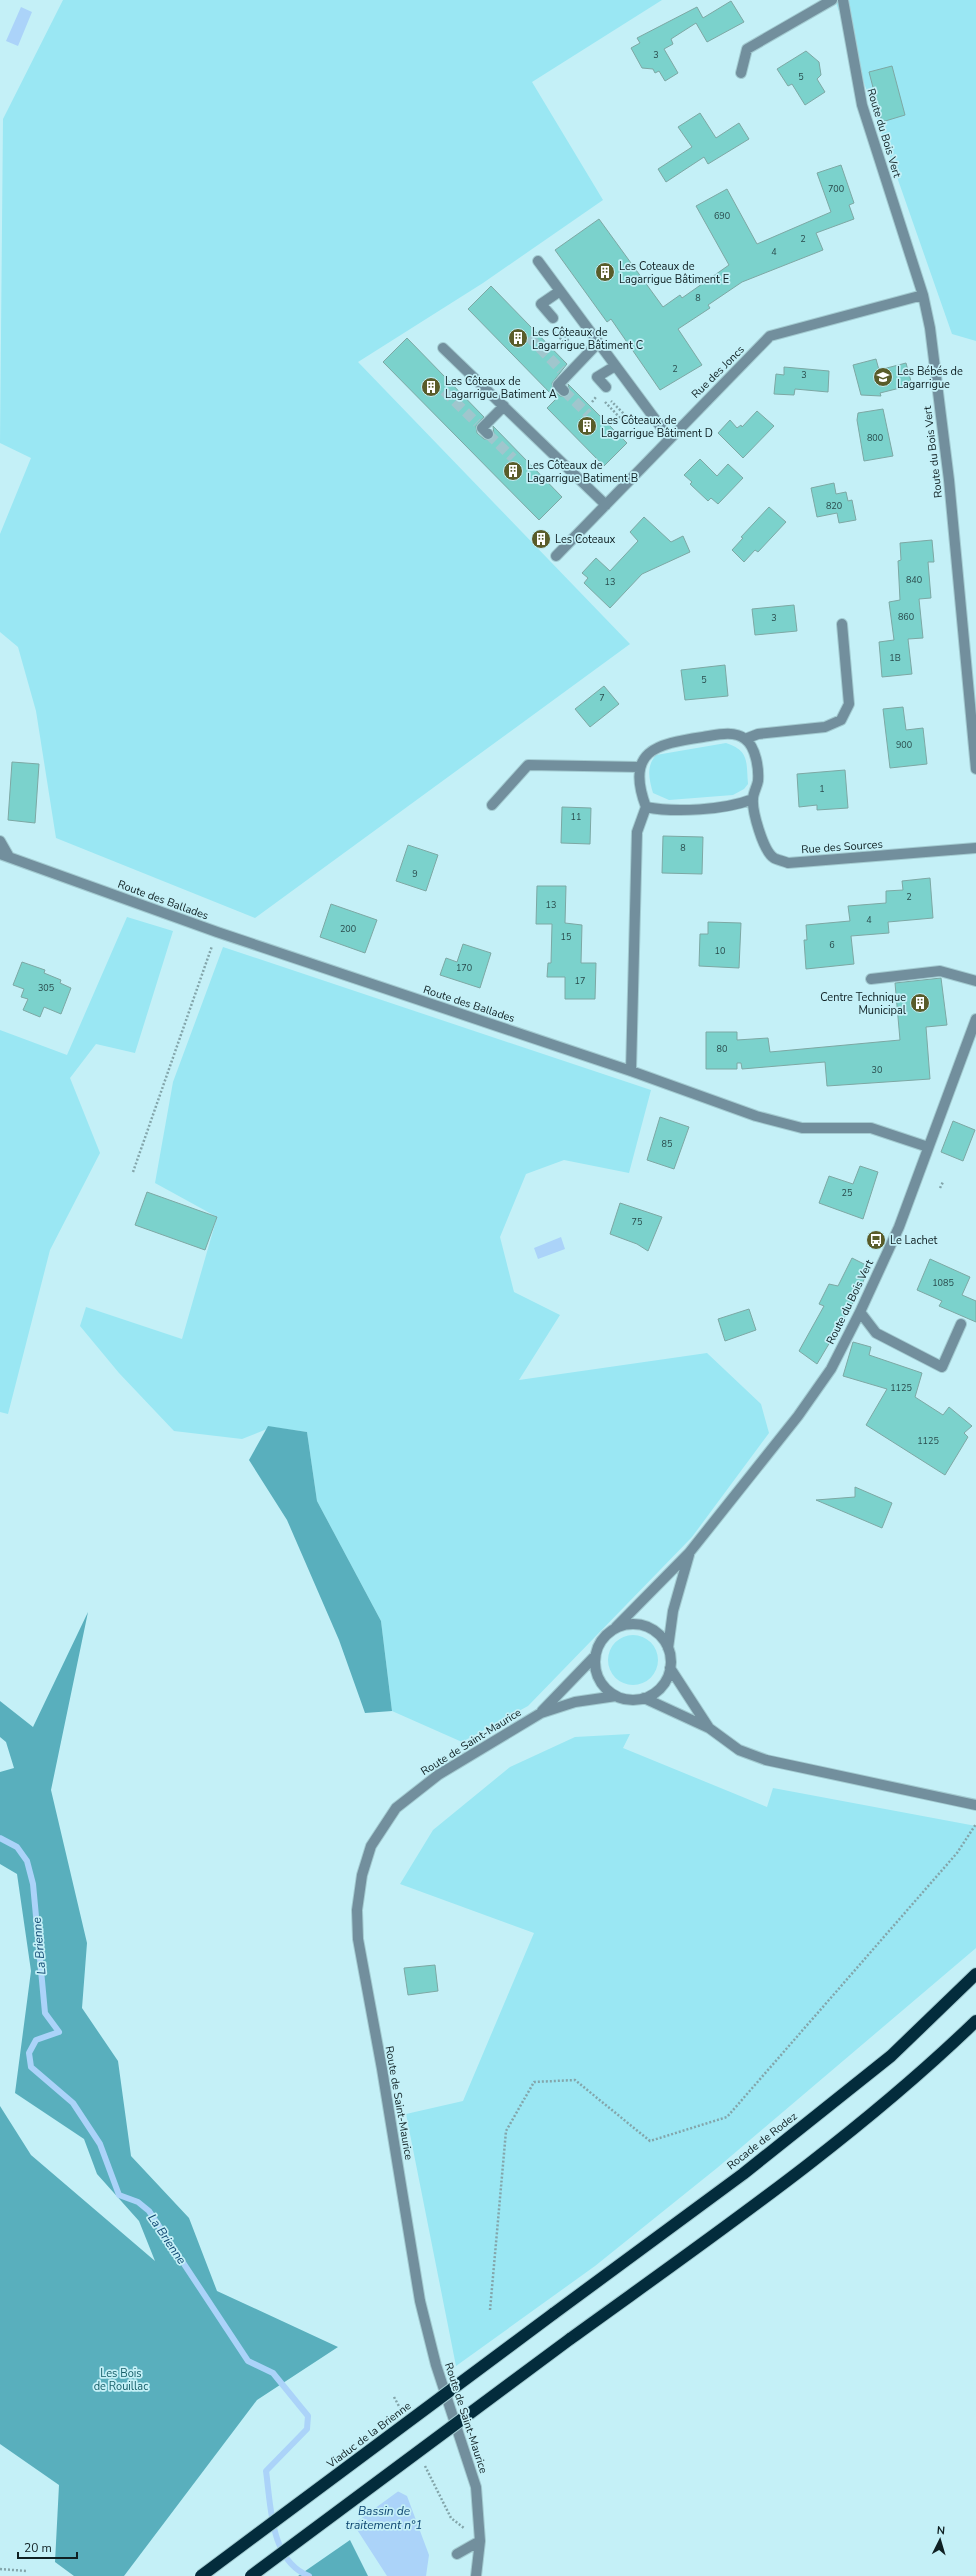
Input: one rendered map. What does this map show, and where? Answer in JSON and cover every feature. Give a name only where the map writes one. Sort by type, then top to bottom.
[{"type":"highway","name":"Rocade de Rodez","points":[[553,2314],[742,2174],[891,2056],[976,1974]]},
{"type":"highway","points":[[251,2576],[570,2339],[745,2212],[924,2072],[976,2021]]},
{"type":"highway","name":"Viaduc de la Brienne","points":[[201,2576],[553,2314]]},
{"type":"street","points":[[741,73],[747,49],[832,0]]},
{"type":"street","name":"Route du Bois Vert","points":[[843,0],[862,105],[923,295],[930,328],[949,480],[976,769]]},
{"type":"street","points":[[538,261],[669,438]]},
{"type":"street","points":[[553,318],[541,304],[560,291]]},
{"type":"street","name":"Rue des Joncs","points":[[556,556],[669,438],[770,336],[923,295]]},
{"type":"street","points":[[564,391],[558,385],[564,373],[598,343]]},
{"type":"street","points":[[443,348],[606,505]]},
{"type":"street","points":[[606,387],[597,377],[615,366]]},
{"type":"street","points":[[483,428],[504,406]]},
{"type":"street","points":[[631,1071],[637,832],[646,807],[638,786],[640,767],[649,753],[666,743],[728,734],[745,739],[758,734],[825,727],[841,720],[849,704],[842,624]]},
{"type":"street","name":"Rue des Sources","points":[[745,739],[755,754],[758,781],[753,799],[763,844],[773,858],[788,863],[976,848]]},
{"type":"street","points":[[492,804],[528,765],[640,767]]},
{"type":"street","points":[[646,807],[665,811],[740,804],[753,799]]},
{"type":"street","points":[[0,841],[4,855]]},
{"type":"street","name":"Route des Ballades","points":[[4,855],[217,932],[631,1071],[756,1116],[802,1128],[870,1128],[928,1147]]},
{"type":"street","points":[[871,979],[940,971],[976,981]]},
{"type":"street","name":"Route du Bois Vert","points":[[616,1627],[689,1553],[798,1416],[831,1369],[860,1312],[899,1227],[976,1019]]},
{"type":"street","points":[[860,1312],[876,1333],[942,1367],[961,1324]]},
{"type":"street","points":[[689,1553],[673,1611],[668,1648],[670,1668],[709,1728]]},
{"type":"street","points":[[668,1648],[662,1637],[652,1629],[641,1624],[628,1624],[616,1627],[598,1644],[595,1656],[595,1668],[599,1680],[606,1689],[616,1696],[635,1700],[644,1698],[662,1686],[670,1668]]},
{"type":"street","name":"Route de Saint-Maurice","points":[[541,1713],[595,1656]]},
{"type":"street","name":"Route de Saint-Maurice","points":[[476,2576],[480,2541],[476,2487],[436,2365],[420,2301],[382,2069],[358,1939],[356,1910],[362,1876],[371,1846],[396,1808],[438,1775],[541,1713],[575,1702],[616,1696]]},
{"type":"street","points":[[644,1698],[709,1728],[739,1750],[766,1760],[976,1805]]},
{"type":"street","points":[[458,2554],[480,2541]]},
{"type":"path","points":[[603,401],[624,422],[628,418],[606,396],[606,387]]},
{"type":"path","points":[[592,402],[598,395]]},
{"type":"path","points":[[133,1172],[217,932]]},
{"type":"path","points":[[940,1188],[943,1182]]},
{"type":"path","points":[[490,2310],[506,2132],[534,2082],[575,2080],[650,2141],[727,2117],[957,1853],[976,1824]]},
{"type":"path","points":[[394,2397],[400,2410]]},
{"type":"path","points":[[422,2458],[451,2518],[480,2541]]},
{"type":"path","points":[[0,2569],[27,2571]]},
{"type":"shaded area","points":[[63,0],[662,0],[532,82],[603,200],[483,283],[358,362],[630,644],[255,918],[56,838],[36,711],[18,647],[0,632],[0,534],[31,458],[0,443],[3,119]]},
{"type":"shaded area","points":[[835,0],[976,0],[976,341],[952,334]]},
{"type":"shaded area","points":[[726,743],[734,746],[743,754],[745,758],[748,784],[744,789],[733,795],[669,800],[653,793],[649,773],[651,764],[656,755]]},
{"type":"shaded area","points":[[127,917],[173,931],[135,1053],[96,1044],[70,1078],[100,1153],[50,1250],[8,1414],[0,1412],[0,1030],[67,1055]]},
{"type":"shaded area","points":[[223,947],[651,1090],[629,1173],[564,1160],[526,1174],[500,1237],[514,1292],[560,1315],[519,1380],[707,1353],[761,1404],[769,1433],[692,1537],[528,1706],[462,1742],[392,1711],[381,1621],[317,1501],[307,1432],[272,1427],[242,1439],[174,1431],[119,1373],[80,1326],[86,1307],[182,1339],[217,1217],[155,1183],[173,1082]]},
{"type":"shaded area","points":[[628,1635],[638,1635],[651,1642],[658,1655],[658,1665],[651,1678],[638,1685],[628,1685],[619,1681],[612,1674],[608,1665],[608,1655],[612,1646],[619,1639]]},
{"type":"shaded area","points":[[630,1734],[623,1748],[767,1807],[773,1788],[976,1826],[976,1948],[717,2168],[595,2266],[456,2366],[406,2114],[463,2101],[534,1933],[400,1884],[433,1830],[510,1767],[575,1737]]},
{"type":"green space","points":[[268,1426],[307,1432],[317,1501],[381,1621],[392,1711],[365,1713],[339,1640],[287,1520],[249,1460]]},
{"type":"green space","name":"Les Bois de Rouillac","points":[[88,1612],[51,1790],[87,1943],[82,2008],[118,2061],[131,2156],[189,2218],[217,2291],[338,2347],[257,2400],[124,2576],[74,2576],[55,2562],[59,2485],[0,2444],[0,2106],[31,2155],[155,2261],[139,2221],[97,2174],[84,2139],[15,2093],[31,1971],[17,1874],[0,1864],[0,1772],[14,1768],[6,1742],[0,1737],[0,1701],[33,1727]]},
{"type":"green space","points":[[350,2540],[368,2576],[298,2576]]},
{"type":"water","points":[[21,7],[32,12],[18,46],[6,41]]},
{"type":"water","points":[[561,1237],[565,1249],[538,1259],[534,1248]]},
{"type":"water","name":"Bassin de traitement n°1","points":[[378,2481],[407,2496],[429,2555],[426,2576],[387,2576],[354,2525],[358,2498]]},
{"type":"pier","points":[[379,2479],[400,2490],[352,2525],[356,2497]]},
{"type":"building","points":[[731,1],[744,22],[707,42],[696,23],[671,39],[673,44],[664,49],[678,73],[665,81],[659,71],[655,73],[653,69],[642,68],[631,48],[640,43],[637,38],[697,7],[703,18]]},
{"type":"building","points":[[806,51],[819,62],[821,75],[817,79],[825,92],[805,105],[792,84],[788,86],[777,69]]},
{"type":"building","points":[[892,66],[905,115],[882,122],[869,72]]},
{"type":"building","points":[[700,113],[716,138],[739,123],[749,139],[708,164],[704,157],[666,182],[658,169],[692,147],[678,127]]},
{"type":"building","points":[[841,165],[854,203],[849,205],[854,219],[816,233],[823,250],[742,282],[708,305],[710,308],[678,329],[702,365],[660,390],[611,319],[607,322],[555,250],[599,219],[663,307],[680,295],[682,298],[729,265],[696,206],[727,189],[757,244],[831,212],[817,173]]},
{"type":"building","points":[[491,286],[567,364],[552,383],[553,390],[560,396],[566,397],[570,392],[568,384],[627,443],[604,466],[547,408],[556,399],[468,309]]},
{"type":"building","points":[[407,338],[484,417],[476,426],[477,433],[484,439],[490,440],[494,435],[493,426],[562,497],[539,520],[383,362]]},
{"type":"building","name":"Les Bébés de Lagarrigue","points":[[876,359],[879,370],[906,363],[912,385],[880,393],[881,396],[861,395],[853,365]]},
{"type":"building","points":[[784,367],[829,371],[828,392],[795,389],[794,395],[774,394],[776,374],[784,375]]},
{"type":"building","points":[[883,409],[893,456],[864,461],[857,420],[858,413]]},
{"type":"building","points":[[757,411],[774,426],[743,458],[718,433],[730,420],[737,428],[741,425],[742,427]]},
{"type":"building","points":[[700,459],[717,476],[728,464],[743,478],[718,504],[711,498],[708,501],[690,484],[692,482],[684,475]]},
{"type":"building","points":[[834,483],[836,494],[846,492],[848,501],[852,500],[856,520],[839,523],[837,513],[817,517],[811,488]]},
{"type":"building","points":[[769,507],[786,522],[758,552],[755,550],[744,562],[732,550],[743,538],[741,537]]},
{"type":"building","points":[[644,517],[671,542],[683,536],[690,552],[642,574],[610,608],[584,583],[588,578],[582,573],[596,558],[610,571],[638,541],[630,532]]},
{"type":"building","points":[[932,540],[934,562],[928,562],[931,598],[919,599],[923,638],[908,639],[912,674],[882,677],[879,642],[894,640],[889,602],[900,600],[898,561],[901,560],[900,543]]},
{"type":"building","points":[[794,605],[797,631],[755,635],[752,609]]},
{"type":"building","points":[[725,665],[728,696],[685,700],[681,670]]},
{"type":"building","points":[[604,686],[619,704],[590,727],[575,709]]},
{"type":"building","points":[[903,707],[906,730],[923,728],[927,764],[890,768],[883,709]]},
{"type":"building","points":[[12,762],[39,764],[35,823],[8,820]]},
{"type":"building","points":[[845,770],[848,808],[817,810],[817,805],[799,807],[797,774]]},
{"type":"building","points":[[562,807],[591,808],[590,844],[561,843]]},
{"type":"building","points":[[663,836],[703,837],[702,874],[662,873]]},
{"type":"building","points":[[408,845],[438,855],[426,891],[396,881]]},
{"type":"building","points":[[930,878],[933,918],[888,922],[889,933],[851,936],[854,964],[806,969],[804,940],[807,940],[806,925],[850,921],[848,906],[886,903],[886,891],[903,890],[902,881]]},
{"type":"building","points":[[537,886],[566,886],[565,923],[582,925],[581,963],[596,963],[595,999],[565,999],[565,977],[547,977],[548,963],[551,963],[552,924],[536,924]]},
{"type":"building","points":[[331,904],[377,920],[365,953],[320,937]]},
{"type":"building","points":[[708,922],[741,923],[739,968],[699,966],[700,934],[708,934]]},
{"type":"building","points":[[463,944],[491,953],[480,988],[440,975],[446,958],[457,962]]},
{"type":"building","points":[[22,962],[45,970],[44,973],[61,980],[60,983],[71,988],[61,1014],[44,1007],[40,1017],[23,1010],[28,999],[21,997],[24,989],[13,985]]},
{"type":"building","points":[[941,978],[947,1025],[926,1027],[930,1079],[827,1086],[825,1062],[742,1069],[741,1063],[737,1063],[737,1069],[706,1069],[706,1032],[737,1032],[737,1040],[768,1038],[770,1052],[900,1040],[895,983]]},
{"type":"building","points":[[660,1117],[689,1127],[674,1169],[647,1160]]},
{"type":"building","points":[[953,1121],[975,1130],[963,1161],[941,1152]]},
{"type":"building","points":[[860,1166],[878,1172],[863,1219],[819,1203],[829,1176],[853,1184]]},
{"type":"building","points":[[147,1192],[217,1217],[205,1250],[135,1225]]},
{"type":"building","points":[[620,1203],[662,1217],[648,1251],[637,1244],[610,1234]]},
{"type":"building","points":[[852,1258],[870,1267],[852,1305],[817,1364],[799,1351],[824,1306],[819,1304],[829,1284],[838,1286]]},
{"type":"building","points":[[930,1259],[970,1277],[962,1295],[976,1301],[976,1322],[939,1306],[942,1301],[917,1290]]},
{"type":"building","points":[[749,1309],[756,1330],[725,1341],[718,1319]]},
{"type":"building","points":[[853,1342],[871,1347],[869,1355],[922,1373],[915,1397],[943,1415],[949,1407],[972,1426],[964,1433],[968,1437],[945,1475],[866,1425],[887,1389],[843,1376]]},
{"type":"building","points":[[855,1487],[892,1503],[882,1528],[816,1500],[855,1497]]},
{"type":"building","points":[[435,1965],[438,1991],[408,1995],[404,1968]]},
{"type":"waterway","name":"La Brienne","points":[[0,1838],[17,1847],[27,1861],[33,1884],[45,2013],[59,2032],[36,2040],[29,2053],[31,2067],[73,2103],[100,2144],[119,2195],[138,2202],[149,2211],[248,2361],[273,2373],[308,2416],[307,2429],[266,2471],[272,2516],[280,2545],[287,2558],[296,2569],[309,2576]]},
{"type":"tunnel","points":[[529,337],[561,370]]},
{"type":"tunnel","points":[[444,391],[477,423]]},
{"type":"tunnel","points":[[564,391],[588,414]]},
{"type":"tunnel","points":[[488,434],[513,458]]},
{"type":"place","name":"Les Coteaux de Lagarrigue Bâtiment E","points":[[605,272]]},
{"type":"place","name":"Les Côteaux de Lagarrigue Bâtiment C","points":[[518,338]]},
{"type":"place","name":"Les Bébés de Lagarrigue","points":[[883,377]]},
{"type":"place","name":"Les Côteaux de Lagarrigue Batiment A","points":[[431,387]]},
{"type":"place","name":"Les Côteaux de Lagarrigue Bâtiment D","points":[[587,426]]},
{"type":"place","name":"Les Côteaux de Lagarrigue Batiment B","points":[[513,471]]},
{"type":"place","name":"Les Coteaux","points":[[541,539]]},
{"type":"place","name":"Centre Technique Municipal","points":[[920,1003]]},
{"type":"place","name":"Le Lachet","points":[[876,1240]]}]
